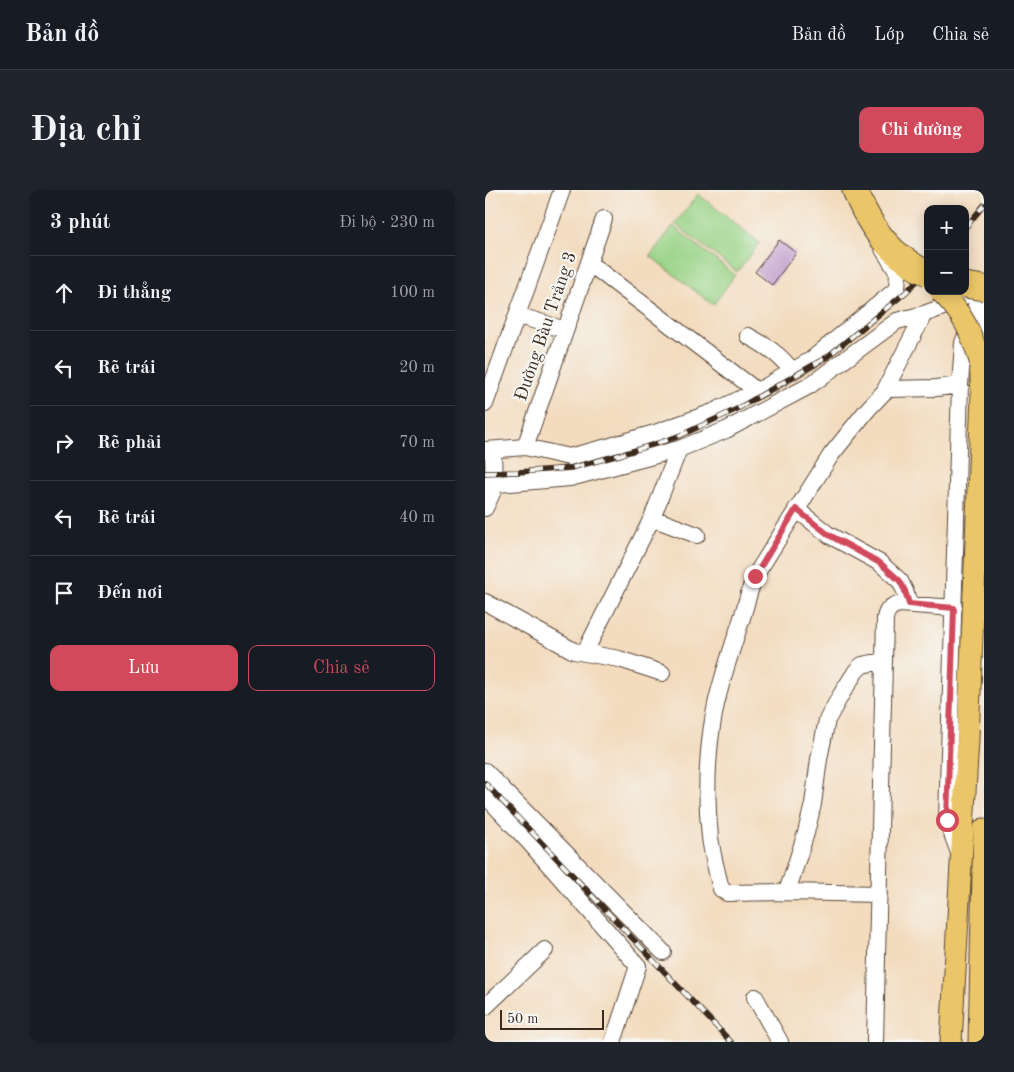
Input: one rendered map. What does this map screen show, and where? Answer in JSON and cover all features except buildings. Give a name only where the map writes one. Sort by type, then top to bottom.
[{"type":"highway","points":[[857,196],[876,231],[917,275]]},
{"type":"main road","points":[[945,295],[963,318],[973,339],[980,361],[982,394],[968,739],[951,1042]]},
{"type":"main road","points":[[979,1042],[984,828]]},
{"type":"street","points":[[485,404],[562,190]]},
{"type":"street","points":[[844,190],[898,273],[917,275]]},
{"type":"street","name":"Đường Bàu Trảng 3","points":[[525,447],[604,218]]},
{"type":"street","points":[[589,263],[757,391]]},
{"type":"street","points":[[485,508],[491,487],[489,450],[525,447],[569,457],[655,433],[713,412],[757,391],[811,360],[897,288],[917,275]]},
{"type":"street","points":[[491,487],[570,478],[679,449],[726,430],[809,386],[897,321],[924,314],[980,290]]},
{"type":"street","points":[[980,290],[979,317],[984,331]]},
{"type":"street","points":[[961,857],[947,820],[960,385],[963,343],[980,290]]},
{"type":"street","points":[[884,392],[924,314]]},
{"type":"street","points":[[517,315],[565,330]]},
{"type":"street","points":[[748,336],[772,351],[792,371]]},
{"type":"street","points":[[879,894],[727,893],[721,889],[710,838],[708,800],[709,749],[717,702],[727,661],[740,625],[749,590],[755,576],[831,455],[867,409],[889,389],[936,388],[960,385]]},
{"type":"street","points":[[580,652],[652,518],[679,449]]},
{"type":"street","points":[[796,509],[829,535],[880,563],[900,581],[909,604]]},
{"type":"street","points":[[652,518],[697,536]]},
{"type":"street","points":[[485,602],[580,652],[619,659],[661,673]]},
{"type":"street","points":[[875,1042],[883,664],[886,612],[894,605],[909,604],[954,608]]},
{"type":"street","points":[[787,892],[807,833],[827,720],[856,671],[862,665],[872,663],[883,664]]},
{"type":"street","points":[[485,771],[663,952]]},
{"type":"street","points":[[485,795],[638,966],[613,1042]]},
{"type":"street","points":[[485,1007],[545,950]]},
{"type":"street","points":[[755,997],[780,1042]]},
{"type":"green space","points":[[698,194],[760,243],[737,272],[675,224]]},
{"type":"green space","points":[[673,226],[735,275],[713,305],[650,256]]},
{"type":"railway","points":[[969,223],[984,205]]},
{"type":"railway","points":[[485,473],[571,468],[677,437],[737,409],[827,357],[905,293],[924,274]]},
{"type":"railway","points":[[485,783],[731,1042]]},
{"type":"route","points":[[755,576],[796,509],[829,535],[880,563],[900,581],[909,604],[954,608],[947,820]]}]
